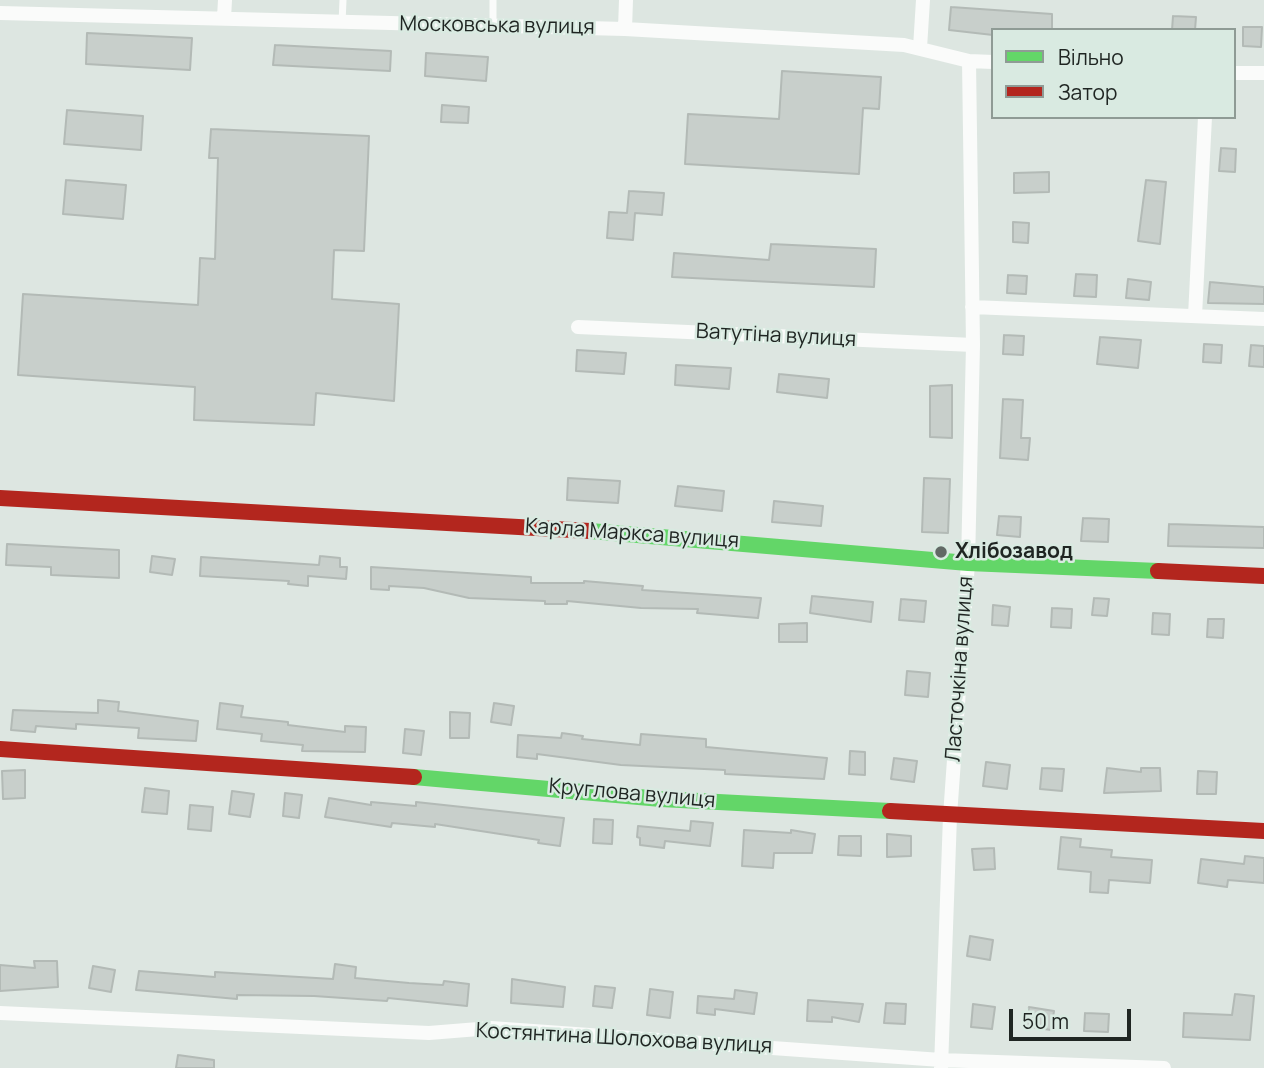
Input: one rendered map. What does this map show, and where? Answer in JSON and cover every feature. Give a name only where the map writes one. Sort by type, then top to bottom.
[{"type":"street","points":[[224,18],[225,0]]},
{"type":"street","points":[[625,29],[626,0]]},
{"type":"street","points":[[920,48],[923,0]]},
{"type":"street","name":"Московська вулиця","points":[[0,13],[224,18],[342,24],[493,23],[625,29],[920,48],[969,61],[991,62]]},
{"type":"street","name":"Ласточкіна вулиця","points":[[941,1064],[950,816],[968,563],[973,345],[969,61]]},
{"type":"street","points":[[1236,73],[1264,73]]},
{"type":"street","points":[[1195,316],[1205,119]]},
{"type":"street","points":[[972,307],[1264,319]]},
{"type":"street","name":"Ватутіна вулиця","points":[[578,327],[973,345]]},
{"type":"street","name":"Карла Маркса вулиця","points":[[0,498],[494,524],[733,541],[968,563],[1264,576]]},
{"type":"street","name":"Круглова вулиця","points":[[0,749],[125,755],[661,799],[1264,831]]},
{"type":"street","name":"Костянтина Шолохова вулиця","points":[[0,1013],[429,1033],[491,1028],[941,1064],[1164,1068]]},
{"type":"lane","points":[[342,24],[343,0]]},
{"type":"lane","points":[[493,0],[493,23]]},
{"type":"building","points":[[951,7],[1052,14],[1052,28],[991,28],[991,35],[949,30]]},
{"type":"building","points":[[1173,16],[1196,17],[1195,28],[1172,28]]},
{"type":"building","points":[[1243,27],[1262,27],[1261,47],[1243,46]]},
{"type":"building","points":[[87,33],[192,38],[190,70],[86,64]]},
{"type":"building","points":[[275,45],[391,51],[390,71],[273,65]]},
{"type":"building","points":[[426,53],[488,57],[486,81],[425,76]]},
{"type":"building","points":[[782,71],[881,77],[879,109],[863,108],[859,174],[685,164],[688,114],[779,119]]},
{"type":"building","points":[[442,105],[469,107],[468,123],[441,122]]},
{"type":"building","points":[[67,110],[143,116],[141,150],[64,144]]},
{"type":"building","points":[[211,129],[369,136],[364,251],[334,250],[332,299],[399,304],[394,401],[316,393],[314,425],[194,420],[195,387],[18,375],[23,294],[198,305],[200,258],[215,259],[218,158],[209,158]]},
{"type":"building","points":[[1221,148],[1236,149],[1235,172],[1219,171]]},
{"type":"building","points":[[1049,172],[1049,192],[1014,193],[1014,173]]},
{"type":"building","points":[[66,180],[126,185],[123,219],[63,214]]},
{"type":"building","points":[[1146,180],[1166,182],[1160,244],[1138,241]]},
{"type":"building","points":[[629,191],[664,193],[662,215],[635,213],[633,240],[607,238],[609,212],[627,213]]},
{"type":"building","points":[[1013,222],[1029,223],[1028,243],[1013,242]]},
{"type":"building","points":[[771,244],[876,249],[874,287],[672,277],[674,253],[769,260]]},
{"type":"building","points":[[1076,274],[1097,275],[1096,297],[1074,296]]},
{"type":"building","points":[[1008,275],[1027,276],[1026,294],[1007,293]]},
{"type":"building","points":[[1128,279],[1151,282],[1149,300],[1126,298]]},
{"type":"building","points":[[1210,282],[1264,287],[1264,304],[1208,303]]},
{"type":"building","points":[[1004,335],[1024,336],[1023,355],[1003,354]]},
{"type":"building","points":[[1100,337],[1141,340],[1138,368],[1097,364]]},
{"type":"building","points":[[1204,344],[1222,345],[1221,363],[1203,362]]},
{"type":"building","points":[[1251,345],[1264,346],[1264,367],[1249,366]]},
{"type":"building","points":[[577,350],[626,353],[624,374],[576,371]]},
{"type":"building","points":[[676,365],[731,368],[729,389],[675,385]]},
{"type":"building","points":[[779,374],[829,379],[827,398],[777,392]]},
{"type":"building","points":[[952,385],[952,438],[930,437],[930,386]]},
{"type":"building","points":[[1003,399],[1023,400],[1021,438],[1030,438],[1028,460],[1000,458]]},
{"type":"building","points":[[568,478],[620,481],[618,503],[567,500]]},
{"type":"building","points":[[924,478],[950,479],[948,533],[922,532]]},
{"type":"building","points":[[678,486],[724,491],[722,511],[675,506]]},
{"type":"building","points":[[774,501],[823,506],[821,526],[772,522]]},
{"type":"building","points":[[999,516],[1021,517],[1020,537],[997,535]]},
{"type":"building","points":[[1083,518],[1109,519],[1108,542],[1081,541]]},
{"type":"building","points":[[1169,524],[1264,527],[1264,548],[1168,546]]},
{"type":"building","points":[[7,544],[119,550],[119,578],[51,575],[51,567],[6,565]]},
{"type":"building","points":[[152,556],[175,559],[172,575],[150,572]]},
{"type":"building","points":[[320,556],[340,558],[340,567],[347,567],[346,579],[308,576],[308,586],[288,584],[289,581],[200,576],[201,557],[319,565]]},
{"type":"building","points":[[371,567],[531,577],[531,583],[584,581],[643,586],[642,590],[761,598],[758,618],[697,613],[698,609],[641,608],[567,601],[567,604],[545,604],[545,601],[469,598],[424,588],[389,586],[389,590],[371,589]]},
{"type":"building","points":[[812,596],[873,602],[871,622],[810,613]]},
{"type":"building","points":[[1094,598],[1109,599],[1107,616],[1092,615]]},
{"type":"building","points":[[901,599],[926,601],[924,622],[899,620]]},
{"type":"building","points":[[993,605],[1010,607],[1008,626],[992,625]]},
{"type":"building","points":[[1052,608],[1072,609],[1071,628],[1051,627]]},
{"type":"building","points":[[1153,613],[1170,614],[1169,635],[1152,634]]},
{"type":"building","points":[[1208,619],[1224,619],[1223,638],[1207,637]]},
{"type":"building","points":[[807,623],[807,642],[779,642],[779,624]]},
{"type":"building","points":[[907,671],[930,673],[928,697],[905,695]]},
{"type":"building","points":[[98,700],[119,702],[118,711],[198,721],[196,741],[138,738],[139,728],[76,724],[76,729],[36,726],[35,732],[11,730],[13,710],[98,713]]},
{"type":"building","points":[[220,703],[243,706],[241,717],[288,722],[288,725],[345,732],[345,726],[366,727],[365,752],[302,751],[303,745],[261,741],[262,734],[217,729]]},
{"type":"building","points":[[494,703],[514,706],[511,725],[491,722]]},
{"type":"building","points":[[450,712],[470,713],[469,738],[450,738]]},
{"type":"building","points":[[405,729],[424,731],[421,755],[403,753]]},
{"type":"building","points":[[562,733],[583,736],[582,739],[640,745],[641,734],[706,739],[706,747],[827,758],[824,779],[725,774],[725,770],[621,765],[537,754],[537,759],[517,757],[518,735],[561,738]]},
{"type":"building","points":[[850,751],[865,752],[865,775],[849,774]]},
{"type":"building","points":[[894,758],[917,761],[914,782],[891,779]]},
{"type":"building","points":[[986,762],[1010,765],[1007,789],[983,786]]},
{"type":"building","points":[[1042,768],[1064,769],[1062,791],[1040,789]]},
{"type":"building","points":[[1107,768],[1141,772],[1141,768],[1160,768],[1161,791],[1104,793]]},
{"type":"building","points":[[25,770],[25,798],[3,799],[2,771]]},
{"type":"building","points":[[1198,771],[1217,772],[1216,794],[1197,794]]},
{"type":"building","points":[[145,788],[169,791],[167,814],[142,812]]},
{"type":"building","points":[[232,791],[254,794],[250,817],[229,814]]},
{"type":"building","points":[[285,793],[302,795],[299,818],[283,816]]},
{"type":"building","points":[[329,798],[371,805],[371,802],[416,806],[416,802],[564,818],[560,846],[538,843],[539,840],[435,824],[435,827],[392,823],[391,827],[325,817]]},
{"type":"building","points":[[190,805],[213,807],[211,831],[188,829]]},
{"type":"building","points":[[594,819],[613,820],[612,844],[593,843]]},
{"type":"building","points":[[691,821],[713,823],[710,846],[665,841],[664,848],[640,845],[640,838],[637,837],[638,826],[690,831]]},
{"type":"building","points":[[744,830],[791,833],[791,830],[815,834],[812,853],[774,853],[773,868],[742,866]]},
{"type":"building","points":[[887,834],[911,836],[911,856],[887,857]]},
{"type":"building","points":[[839,836],[861,836],[861,856],[838,855]]},
{"type":"building","points":[[1061,837],[1081,839],[1080,847],[1112,850],[1111,857],[1152,860],[1150,883],[1109,880],[1108,893],[1090,892],[1091,872],[1058,869]]},
{"type":"building","points":[[994,848],[995,869],[974,870],[972,849]]},
{"type":"building","points":[[1245,856],[1264,858],[1264,883],[1228,880],[1227,887],[1198,883],[1201,859],[1244,864]]},
{"type":"building","points":[[970,936],[993,940],[990,960],[967,956]]},
{"type":"building","points":[[34,961],[57,961],[58,987],[0,991],[0,965],[35,968]]},
{"type":"building","points":[[335,964],[356,967],[355,978],[443,985],[444,981],[469,984],[467,1006],[388,998],[387,1001],[237,995],[237,999],[136,990],[139,971],[215,977],[215,972],[333,979]]},
{"type":"building","points":[[93,966],[115,970],[111,992],[89,988]]},
{"type":"building","points":[[512,979],[565,987],[563,1007],[511,1003]]},
{"type":"building","points":[[595,986],[615,988],[612,1008],[593,1006]]},
{"type":"building","points":[[650,989],[673,992],[670,1018],[647,1015]]},
{"type":"building","points":[[735,990],[757,993],[754,1014],[715,1009],[715,1015],[697,1013],[698,996],[734,999]]},
{"type":"building","points":[[1235,994],[1254,996],[1250,1040],[1183,1037],[1184,1013],[1232,1015]]},
{"type":"building","points":[[808,1000],[863,1004],[859,1022],[832,1017],[832,1022],[807,1021]]},
{"type":"building","points":[[886,1003],[906,1004],[905,1024],[884,1023]]},
{"type":"building","points":[[973,1004],[995,1007],[992,1029],[971,1027]]},
{"type":"building","points":[[1029,1007],[1054,1011],[1051,1030],[1025,1026]]},
{"type":"building","points":[[1085,1013],[1109,1014],[1108,1032],[1084,1031]]},
{"type":"building","points":[[178,1055],[214,1060],[214,1068],[176,1068]]},
{"type":"traffic: fast","points":[[590,531],[968,563],[1158,571]]},
{"type":"traffic: fast","points":[[414,777],[661,799],[890,811]]},
{"type":"traffic: jam","points":[[0,498],[590,531]]},
{"type":"traffic: jam","points":[[1158,571],[1264,576]]},
{"type":"traffic: jam","points":[[0,749],[414,777]]},
{"type":"traffic: jam","points":[[890,811],[1264,831]]},
{"type":"place","name":"Хлібозавод","points":[[941,552]]}]
